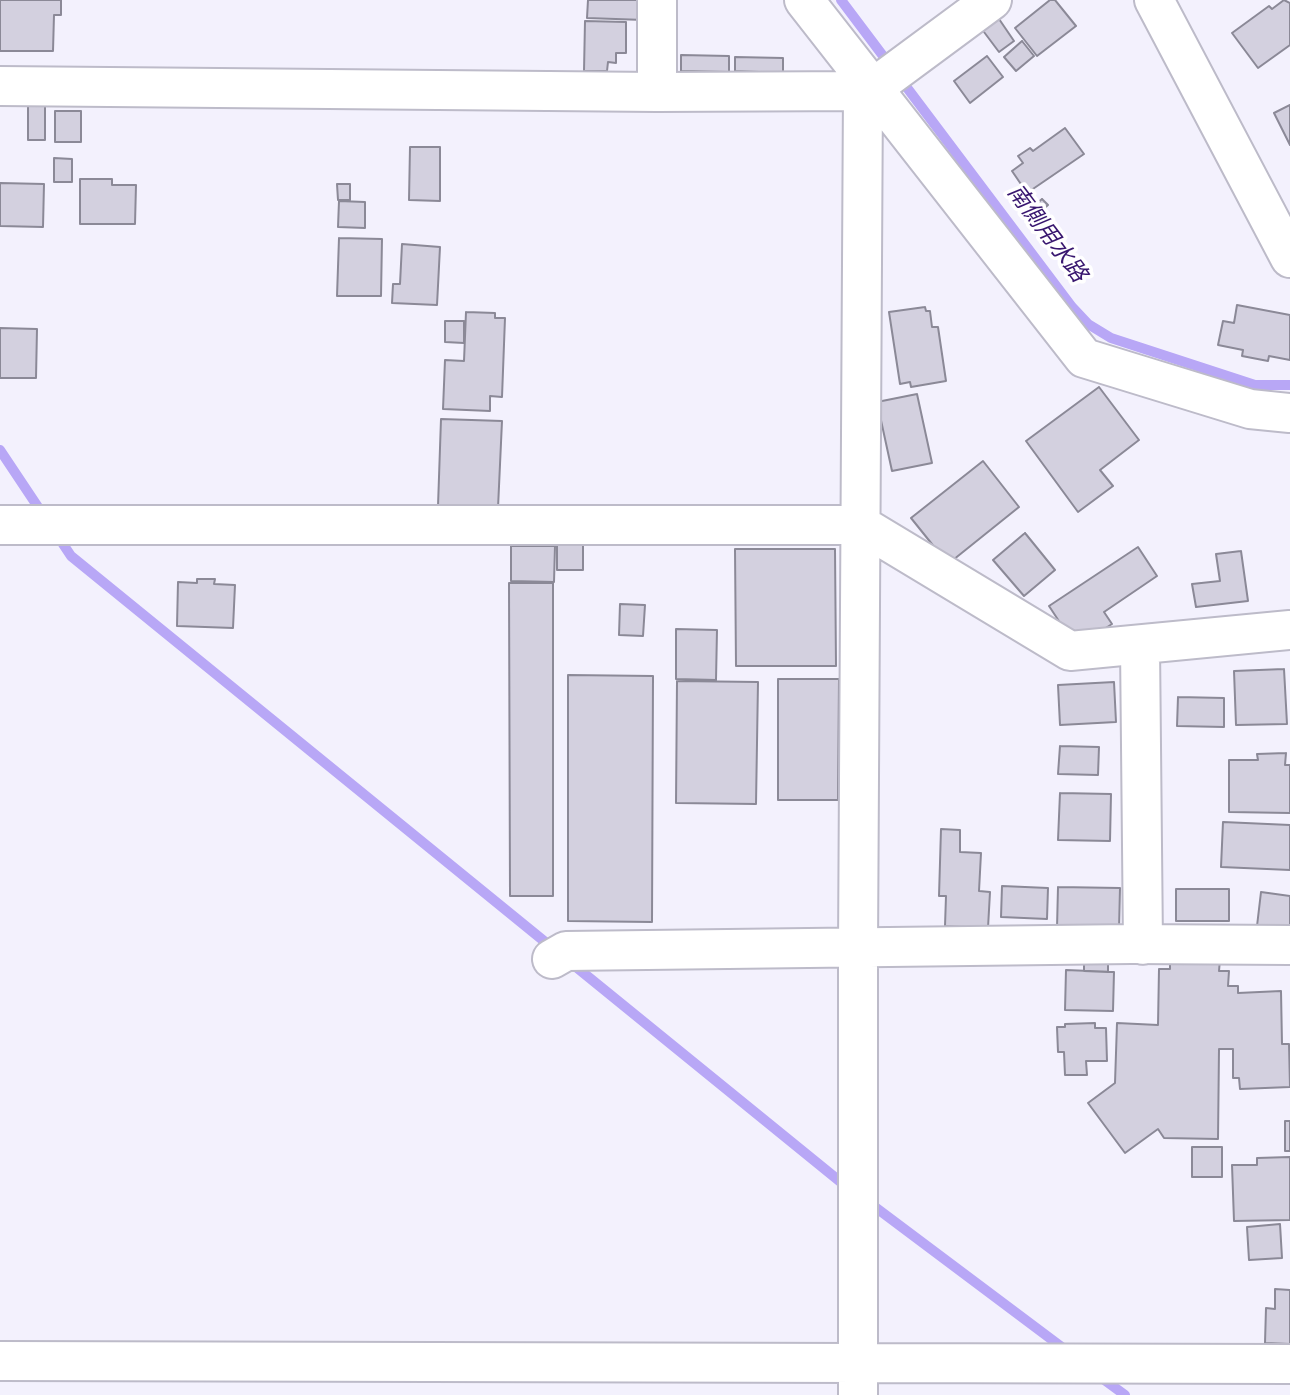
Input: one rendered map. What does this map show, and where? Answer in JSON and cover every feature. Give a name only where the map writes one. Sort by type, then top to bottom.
[{"type":"street","points":[[657,0],[657,92]]},
{"type":"street","points":[[804,0],[883,79],[1084,358],[1250,409],[1290,413]]},
{"type":"street","points":[[0,86],[657,92],[883,79],[992,0]]},
{"type":"street","points":[[1154,0],[1290,258]]},
{"type":"street","points":[[858,1378],[861,525],[883,79]]},
{"type":"street","points":[[0,525],[861,525],[1070,651],[1290,630]]},
{"type":"street","points":[[1140,646],[1143,945]]},
{"type":"street","points":[[552,959],[565,951],[1290,945]]},
{"type":"street","points":[[0,1361],[858,1378],[1290,1364]]},
{"type":"building","points":[[0,0],[61,0],[61,15],[54,15],[53,51],[0,51]]},
{"type":"building","points":[[588,0],[645,0],[644,20],[587,18]]},
{"type":"building","points":[[1050,0],[1055,0],[1076,26],[1037,56],[1015,28]]},
{"type":"building","points":[[1284,0],[1290,3],[1290,45],[1258,68],[1232,33],[1269,6],[1272,9]]},
{"type":"building","points":[[997,16],[1014,41],[999,52],[981,28]]},
{"type":"building","points":[[585,21],[626,22],[626,53],[616,53],[616,63],[608,62],[607,71],[584,71]]},
{"type":"building","points":[[1022,41],[1034,56],[1016,71],[1004,57]]},
{"type":"building","points":[[681,55],[729,56],[729,72],[681,71]]},
{"type":"building","points":[[987,56],[1003,77],[970,103],[954,81]]},
{"type":"building","points":[[735,57],[783,58],[783,73],[735,71]]},
{"type":"building","points":[[28,105],[45,106],[45,140],[28,140]]},
{"type":"building","points":[[1290,105],[1290,145],[1274,113]]},
{"type":"building","points":[[55,111],[81,111],[81,142],[55,142]]},
{"type":"building","points":[[1065,128],[1084,154],[1027,193],[1012,171],[1023,163],[1018,156],[1030,148],[1033,151]]},
{"type":"building","points":[[410,147],[440,147],[440,201],[409,200]]},
{"type":"building","points":[[54,158],[72,159],[72,182],[54,182]]},
{"type":"building","points":[[80,179],[112,179],[112,185],[136,185],[135,224],[80,224]]},
{"type":"building","points":[[0,183],[44,184],[43,227],[0,226]]},
{"type":"building","points":[[337,184],[350,184],[350,200],[338,200]]},
{"type":"building","points":[[1042,199],[1048,205],[1039,213],[1034,206]]},
{"type":"building","points":[[339,201],[365,202],[365,228],[338,227]]},
{"type":"building","points":[[339,238],[382,239],[381,296],[337,296]]},
{"type":"building","points":[[402,244],[440,247],[437,305],[392,303],[393,284],[400,284]]},
{"type":"building","points":[[1237,305],[1290,315],[1290,360],[1269,356],[1268,361],[1242,356],[1243,350],[1218,345],[1223,321],[1234,323]]},
{"type":"building","points":[[925,307],[926,311],[930,311],[932,327],[938,327],[946,381],[911,387],[910,382],[900,384],[889,312]]},
{"type":"building","points":[[466,312],[495,313],[495,318],[505,318],[502,397],[490,396],[490,411],[443,409],[445,360],[464,361]]},
{"type":"building","points":[[445,321],[464,321],[464,343],[445,342]]},
{"type":"building","points":[[0,328],[37,329],[36,378],[0,378]]},
{"type":"building","points":[[1099,387],[1139,440],[1100,470],[1113,486],[1078,512],[1026,441]]},
{"type":"building","points":[[917,394],[932,463],[892,471],[877,402]]},
{"type":"building","points":[[441,419],[502,421],[498,508],[438,506]]},
{"type":"building","points":[[983,461],[1019,507],[948,564],[911,518]]},
{"type":"building","points":[[1025,533],[1055,570],[1024,596],[993,560]]},
{"type":"building","points":[[557,545],[583,545],[583,570],[557,570]]},
{"type":"building","points":[[511,546],[555,546],[554,582],[511,581]]},
{"type":"building","points":[[1138,547],[1157,576],[1104,612],[1112,624],[1076,647],[1049,606]]},
{"type":"building","points":[[735,549],[835,549],[836,666],[736,666]]},
{"type":"building","points":[[1241,551],[1248,601],[1196,607],[1192,584],[1220,581],[1216,554]]},
{"type":"building","points":[[197,579],[215,579],[214,584],[235,585],[233,628],[177,626],[178,582],[197,583]]},
{"type":"building","points":[[509,583],[553,583],[553,896],[510,896]]},
{"type":"building","points":[[620,604],[645,605],[643,636],[619,635]]},
{"type":"building","points":[[676,629],[717,630],[716,680],[676,679]]},
{"type":"building","points":[[1284,669],[1287,724],[1236,725],[1234,671]]},
{"type":"building","points":[[568,675],[653,676],[652,922],[568,921]]},
{"type":"building","points":[[778,679],[839,679],[838,800],[778,800]]},
{"type":"building","points":[[677,681],[758,682],[756,804],[676,803]]},
{"type":"building","points":[[1114,682],[1116,722],[1060,725],[1058,685]]},
{"type":"building","points":[[1178,697],[1224,698],[1224,727],[1177,726]]},
{"type":"building","points":[[1060,746],[1099,747],[1098,775],[1058,774]]},
{"type":"building","points":[[1286,753],[1285,765],[1290,765],[1290,813],[1229,812],[1229,760],[1258,760],[1257,754]]},
{"type":"building","points":[[1060,793],[1111,794],[1110,841],[1058,840]]},
{"type":"building","points":[[1223,822],[1290,825],[1290,870],[1221,867]]},
{"type":"building","points":[[941,829],[960,830],[960,852],[981,853],[979,891],[990,892],[988,928],[945,926],[946,896],[939,896]]},
{"type":"building","points":[[1002,886],[1048,888],[1047,919],[1001,917]]},
{"type":"building","points":[[1058,887],[1120,888],[1119,929],[1057,928]]},
{"type":"building","points":[[1176,889],[1229,889],[1229,921],[1176,921]]},
{"type":"building","points":[[1261,892],[1290,896],[1290,930],[1257,926]]},
{"type":"building","points":[[1170,957],[1220,959],[1219,971],[1229,971],[1228,986],[1238,986],[1238,993],[1281,991],[1282,1044],[1289,1044],[1290,1087],[1240,1089],[1239,1078],[1233,1078],[1233,1049],[1219,1049],[1218,1139],[1164,1138],[1158,1129],[1125,1153],[1088,1103],[1115,1083],[1117,1023],[1158,1025],[1159,969],[1170,969]]},
{"type":"building","points":[[1084,962],[1108,963],[1108,972],[1084,971]]},
{"type":"building","points":[[1066,970],[1114,972],[1113,1011],[1065,1010]]},
{"type":"building","points":[[1095,1023],[1095,1028],[1106,1028],[1107,1061],[1086,1061],[1087,1075],[1065,1075],[1064,1052],[1058,1052],[1057,1027],[1065,1027],[1065,1024]]},
{"type":"building","points":[[1285,1121],[1290,1121],[1290,1151],[1285,1151]]},
{"type":"building","points":[[1192,1147],[1222,1147],[1222,1177],[1192,1177]]},
{"type":"building","points":[[1290,1157],[1290,1220],[1234,1221],[1232,1165],[1257,1165],[1257,1158]]},
{"type":"building","points":[[1280,1224],[1282,1258],[1249,1260],[1247,1227]]},
{"type":"building","points":[[1275,1289],[1290,1290],[1290,1344],[1265,1343],[1266,1308],[1275,1309]]},
{"type":"waterway","name":"南側用水路","points":[[841,0],[1072,307],[1088,324],[1111,338],[1255,385],[1290,385]]},
{"type":"waterway","points":[[0,450],[44,516]]},
{"type":"waterway","points":[[55,532],[71,556],[555,950]]},
{"type":"waterway","points":[[570,962],[848,1188]]},
{"type":"waterway","points":[[867,1201],[1067,1351]]},
{"type":"waterway","points":[[1099,1376],[1125,1395]]}]
